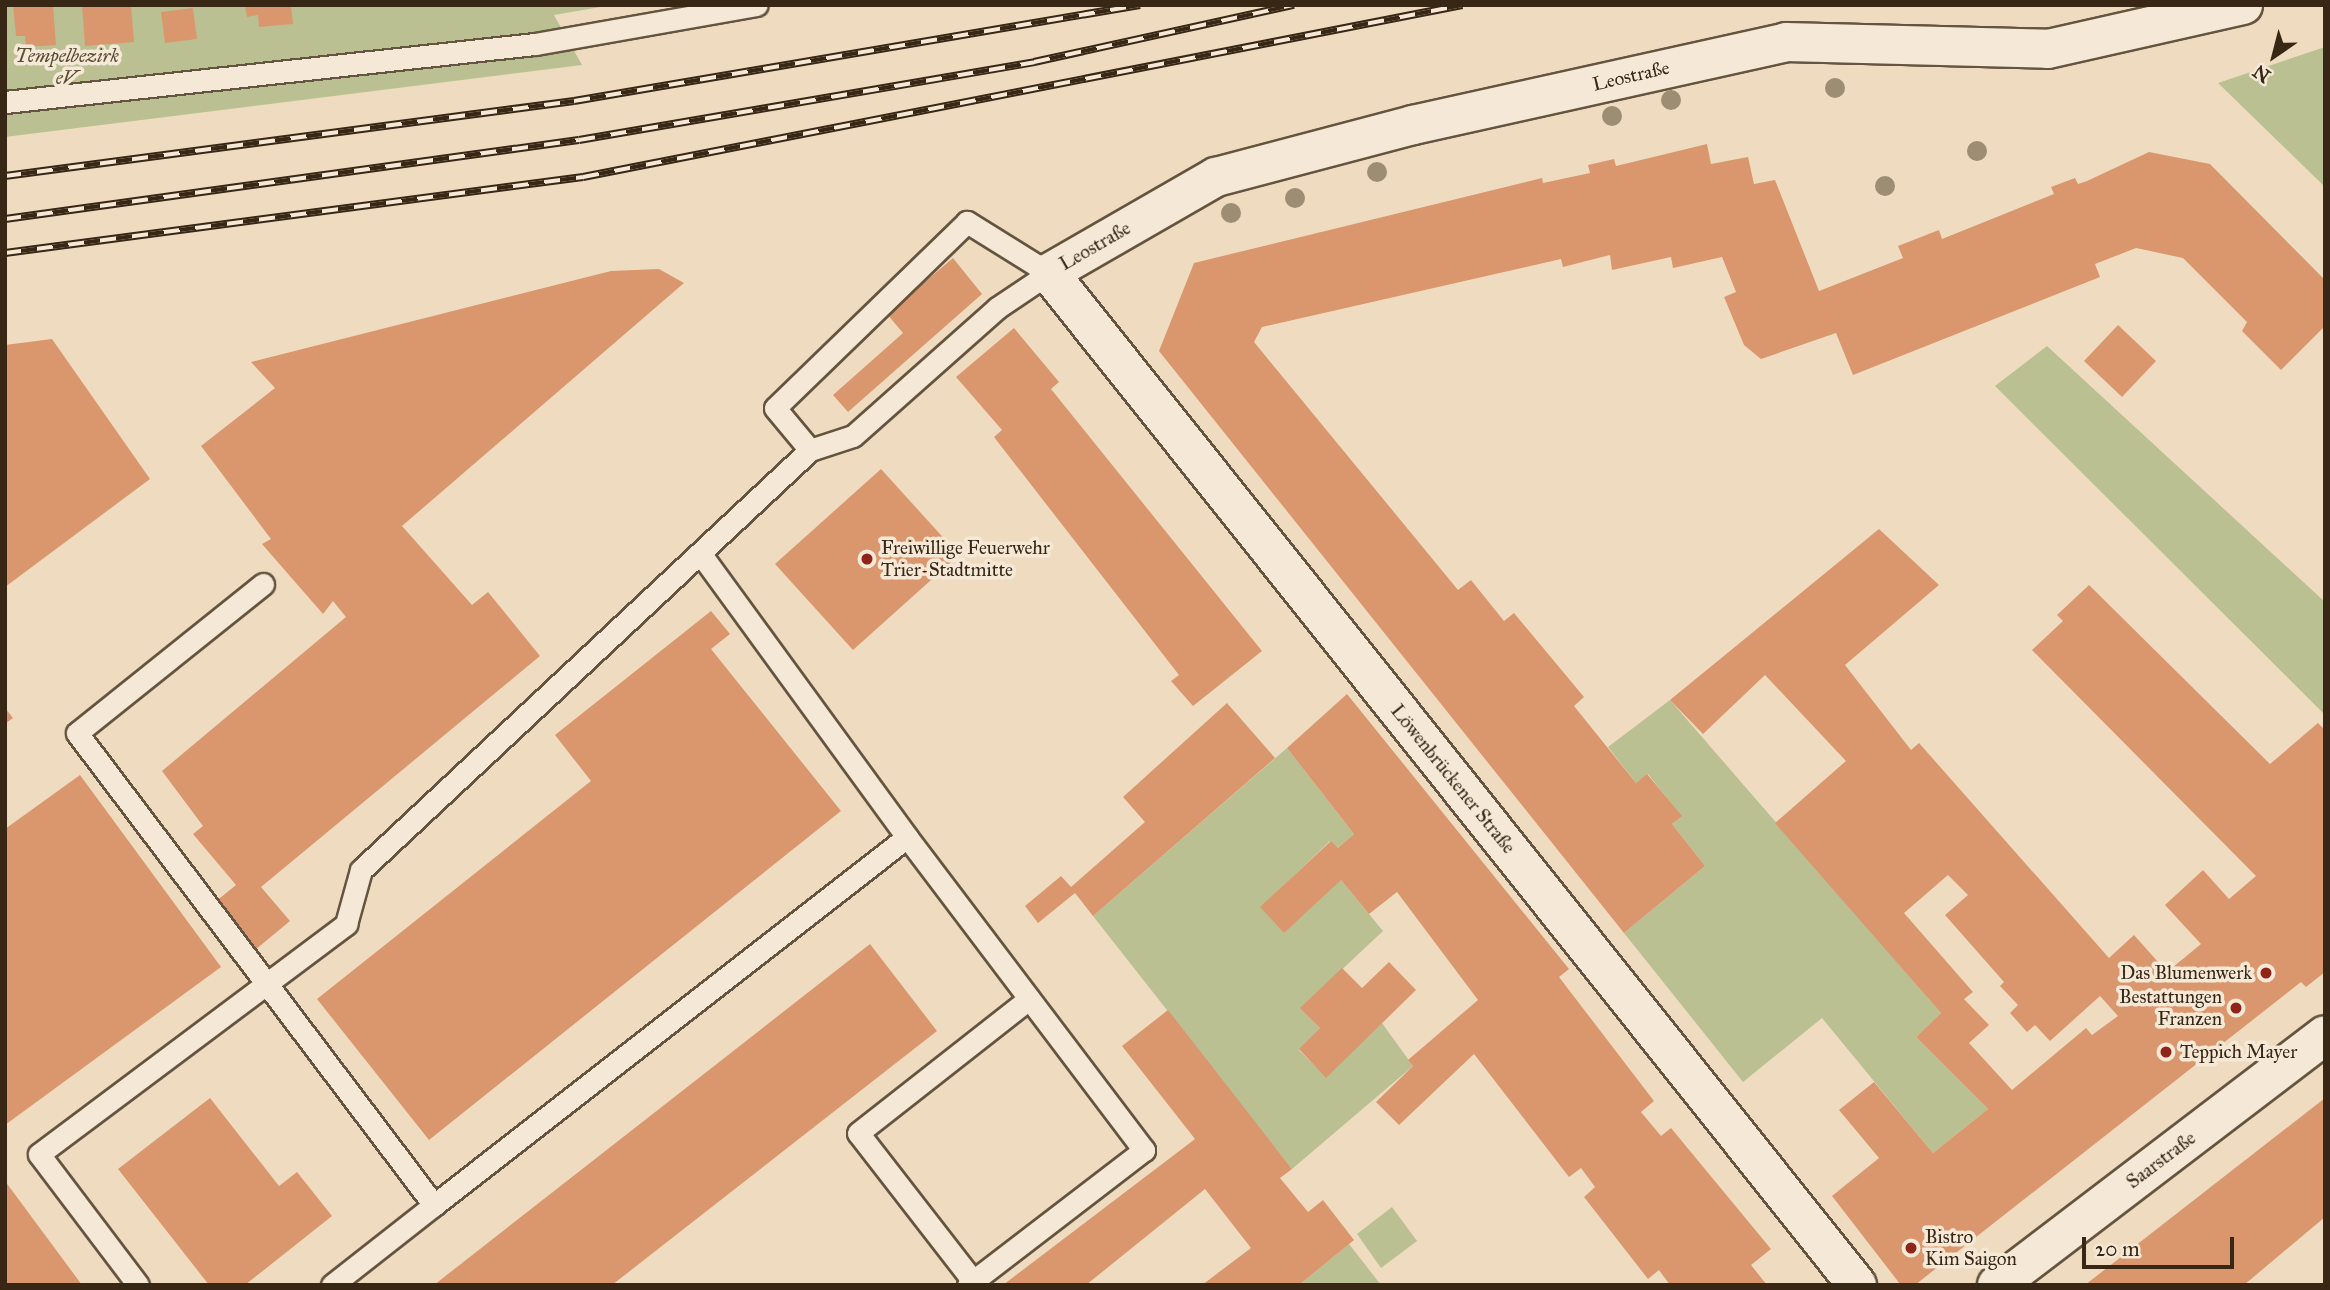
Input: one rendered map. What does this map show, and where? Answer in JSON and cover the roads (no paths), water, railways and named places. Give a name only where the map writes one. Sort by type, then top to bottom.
[{"type":"street","name":"Leostraße","points":[[1049,273],[1216,177],[1413,125],[1786,42],[2048,49],[2243,5]]},
{"type":"street","name":"Löwenbrückener Straße","points":[[1049,273],[1857,1285]]},
{"type":"street","name":"Saarstraße","points":[[1997,1285],[2325,1035]]},
{"type":"lane","points":[[5,102],[535,44],[757,5]]},
{"type":"lane","points":[[138,1285],[39,1154],[346,924],[361,870],[701,555],[810,450],[853,436],[997,308],[1049,273],[967,222],[775,408],[810,450]]},
{"type":"lane","points":[[701,555],[908,837],[1144,1150],[970,1283],[858,1133],[1029,999]]},
{"type":"lane","points":[[262,584],[77,733],[434,1205]]},
{"type":"lane","points":[[332,1285],[908,837]]},
{"type":"railway","points":[[5,176],[574,101],[1140,5]]},
{"type":"railway","points":[[5,219],[579,140],[1034,62],[1294,5]]},
{"type":"railway","points":[[5,253],[583,177],[1462,5]]},
{"type":"place","name":"Freiwillige Feuerwehr Trier-Stadtmitte","points":[[867,559]]},
{"type":"place","name":"Das Blumenwerk","points":[[2266,973]]},
{"type":"place","name":"Bestattungen Franzen","points":[[2236,1008]]},
{"type":"place","name":"Teppich Mayer","points":[[2166,1052]]},
{"type":"place","name":"Bistro Kim Saigon","points":[[1911,1248]]},
{"type":"park label","name":"Tempelbezirk eV","points":[[67,67]]}]
